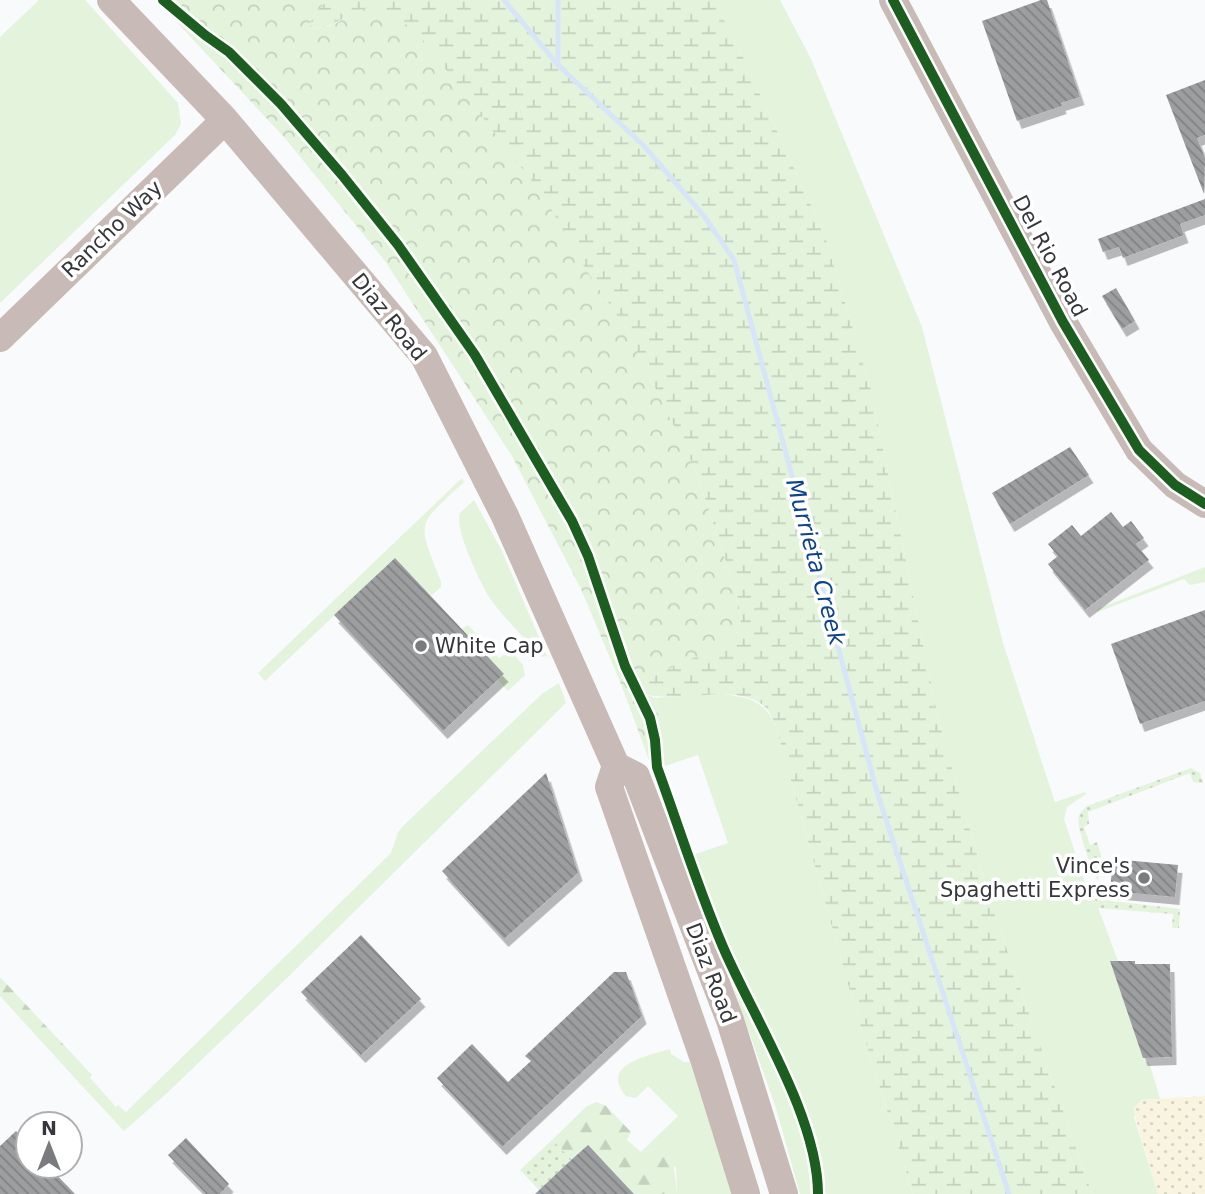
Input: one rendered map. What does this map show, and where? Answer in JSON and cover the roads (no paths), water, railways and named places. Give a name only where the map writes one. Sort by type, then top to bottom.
[{"type":"main road","name":"Diaz Road","points":[[111,0],[225,120],[424,356],[505,516],[616,766],[636,776],[730,1020],[784,1194]]},
{"type":"main road","name":"Del Rio Road","points":[[893,0],[1063,322],[1139,450],[1175,485],[1205,504]]},
{"type":"main road","name":"Rancho Way","points":[[0,338],[225,120]]},
{"type":"main road","name":"Diaz Road","points":[[616,766],[609,787],[705,1062],[746,1194]]},
{"type":"waterway","name":"Murrieta Creek","points":[[504,0],[558,65],[644,146],[704,216],[734,260],[877,792],[1009,1194]]},
{"type":"waterway","points":[[558,0],[558,63]]},
{"type":"place","name":"White Cap","points":[[421,646]]},
{"type":"place","name":"Vince's Spaghetti Express","points":[[1144,878]]}]
